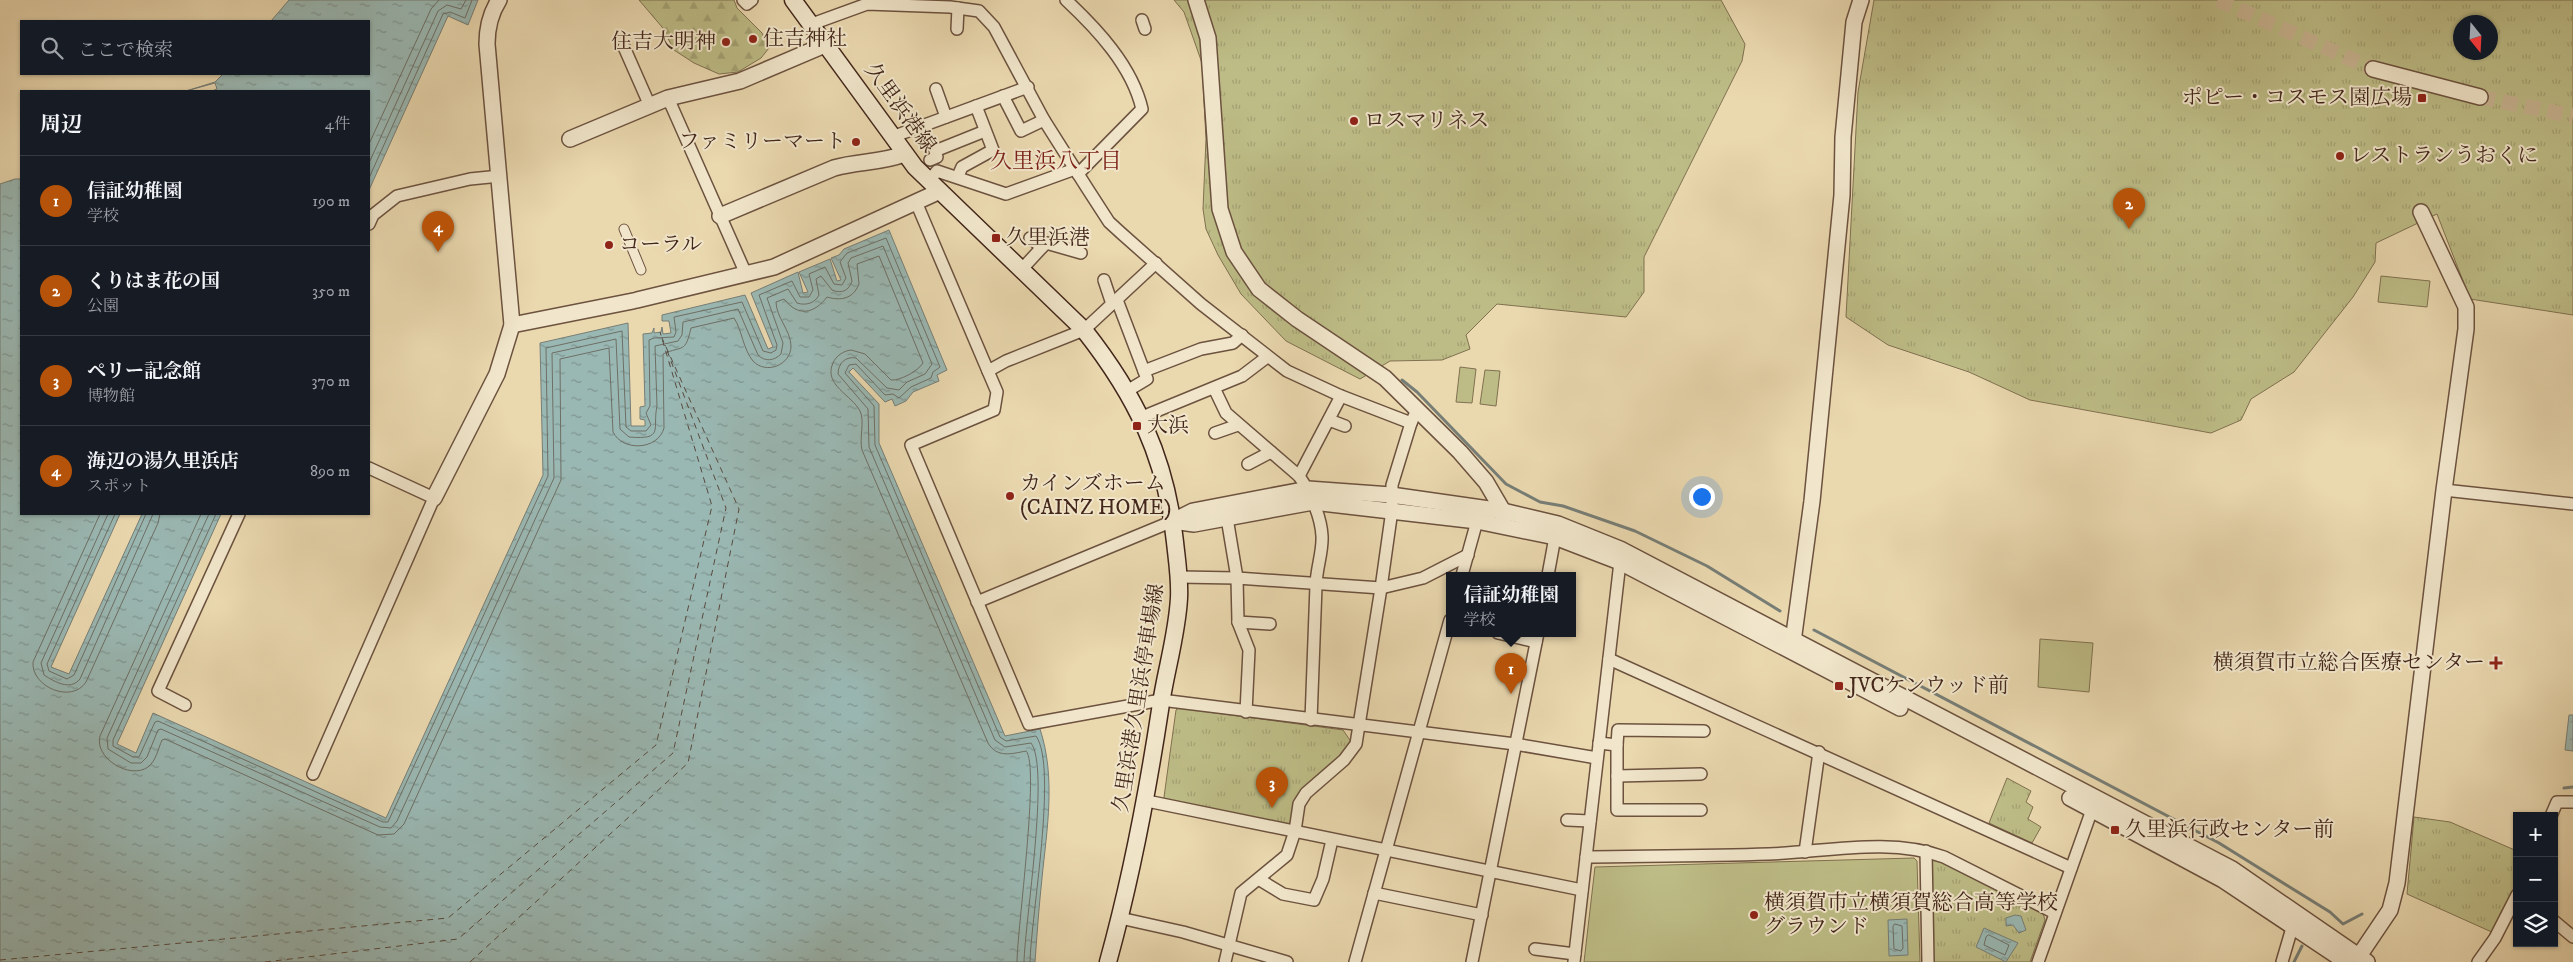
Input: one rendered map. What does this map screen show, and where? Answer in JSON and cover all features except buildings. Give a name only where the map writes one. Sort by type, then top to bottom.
[{"type":"main road","name":"久里浜港線","points":[[793,0],[827,44],[904,154],[934,186]]},
{"type":"main road","name":"久里浜港久里浜停車場線","points":[[934,186],[1022,268],[1084,330],[1105,357],[1142,417],[1159,460],[1173,521],[1179,577],[1177,623],[1161,700],[1147,801],[1108,962]]},
{"type":"street","points":[[313,774],[434,498],[497,374],[512,325],[487,44],[487,27],[498,0]]},
{"type":"street","points":[[743,0],[747,4],[752,0]]},
{"type":"street","points":[[512,325],[635,300],[774,267],[916,202],[934,186],[937,171],[958,176],[1006,194],[1076,171],[1142,109],[1139,97],[1128,75],[1100,34],[1089,20],[1066,0]]},
{"type":"street","points":[[1196,0],[1208,38],[1220,209],[1234,252],[1259,290],[1296,318],[1385,378],[1414,418],[1460,452],[1486,482],[1504,519]]},
{"type":"street","points":[[1793,646],[1812,502],[1830,328],[1842,195],[1843,137],[1854,22],[1861,0]]},
{"type":"street","points":[[812,24],[868,4],[958,8],[979,11],[994,27],[1028,87],[1044,120],[1108,222],[1201,304],[1242,334],[1267,357],[1287,370],[1342,396],[1414,418]]},
{"type":"street","points":[[957,29],[958,8]]},
{"type":"street","points":[[570,138],[668,98],[740,81],[827,44]]},
{"type":"street","points":[[624,47],[650,106]]},
{"type":"street","points":[[2378,71],[2473,96]]},
{"type":"street","points":[[892,137],[1028,87]]},
{"type":"street","points":[[936,89],[946,117]]},
{"type":"street","points":[[1003,96],[1021,132],[1044,120]]},
{"type":"street","points":[[668,98],[746,274]]},
{"type":"street","points":[[958,176],[962,167],[993,150],[976,106]]},
{"type":"street","points":[[930,160],[937,157],[935,151],[985,131]]},
{"type":"street","points":[[720,216],[834,168],[846,164],[874,163],[904,154]]},
{"type":"street","points":[[370,222],[373,215],[396,196],[470,179],[500,176]]},
{"type":"street","points":[[916,202],[997,392],[994,410],[911,445],[1028,724],[1161,700],[1419,734],[1515,744],[1597,758]]},
{"type":"street","points":[[977,602],[1193,511],[1310,495],[1392,503],[1504,519],[1558,524],[1620,549],[1793,646],[2094,805],[2294,920],[2357,961],[2390,910],[2397,883],[2444,490],[2466,329],[2466,307],[2421,212]]},
{"type":"street","points":[[624,229],[641,270]]},
{"type":"street","points":[[1030,238],[1042,247],[1046,243]]},
{"type":"street","points":[[1022,268],[1046,243]]},
{"type":"street","points":[[1046,243],[1081,253]]},
{"type":"street","points":[[988,371],[1006,361],[1084,330],[1156,263]]},
{"type":"street","points":[[1104,280],[1147,379],[1127,392]]},
{"type":"street","points":[[1144,371],[1201,350],[1233,343],[1242,334]]},
{"type":"street","points":[[1142,417],[1242,376],[1267,357]]},
{"type":"street","points":[[1214,388],[1226,413],[1299,476],[1310,495],[1322,536],[1316,584],[1316,629],[1310,720]]},
{"type":"street","points":[[1299,476],[1342,396]]},
{"type":"street","points":[[1225,962],[1241,893],[1260,880],[1287,855],[1295,831],[1299,804],[1302,798],[1353,750],[1360,725],[1400,456],[1414,418]]},
{"type":"street","points":[[1329,420],[1345,426]]},
{"type":"street","points":[[1215,433],[1238,425]]},
{"type":"street","points":[[1248,464],[1271,452]]},
{"type":"street","points":[[370,468],[434,498]]},
{"type":"street","points":[[2444,490],[2573,504]]},
{"type":"street","points":[[1173,521],[1194,524],[1227,518],[1310,495]]},
{"type":"street","points":[[1392,503],[1477,522],[1504,519],[1555,537],[1620,562],[1793,646]]},
{"type":"street","points":[[185,705],[158,691],[239,515]]},
{"type":"street","points":[[1227,518],[1237,578],[1238,622],[1249,650],[1246,712]]},
{"type":"street","points":[[1463,572],[1477,522]]},
{"type":"street","points":[[1549,572],[1555,537]]},
{"type":"street","points":[[1179,577],[1237,578],[1381,588],[1423,578],[1468,555]]},
{"type":"street","points":[[1535,949],[1574,958],[1620,562]]},
{"type":"street","points":[[1238,622],[1270,624]]},
{"type":"street","points":[[1355,962],[1388,850],[1446,635]]},
{"type":"street","points":[[1472,962],[1537,637]]},
{"type":"street","points":[[1609,658],[2072,868]]},
{"type":"street","points":[[1701,810],[1617,810],[1617,745],[1618,730],[1704,731]]},
{"type":"street","points":[[1599,743],[1617,745]]},
{"type":"street","points":[[1805,852],[1819,752]]},
{"type":"street","points":[[1617,776],[1701,774]]},
{"type":"street","points":[[1147,801],[1582,890]]},
{"type":"street","points":[[2553,812],[2557,802],[2573,802]]},
{"type":"street","points":[[2040,962],[2055,913],[2094,805]]},
{"type":"street","points":[[1567,820],[1590,821]]},
{"type":"street","points":[[1260,880],[1283,894],[1311,901],[1314,900],[1323,879],[1332,840]]},
{"type":"street","points":[[1586,857],[1805,852],[1885,848],[1926,851],[1944,857],[2055,913]]},
{"type":"street","points":[[1926,851],[1928,962]]},
{"type":"street","points":[[1374,893],[1482,915]]},
{"type":"street","points":[[2478,962],[2495,938],[2513,902]]},
{"type":"street","points":[[1120,918],[1183,932],[1287,962]]},
{"type":"street","points":[[2282,962],[2294,920]]},
{"type":"street","points":[[2558,924],[2573,937]]},
{"type":"green space","points":[[639,0],[734,0],[737,8],[762,33],[769,48],[761,58],[738,72],[719,74],[694,63],[674,50],[662,27]]},
{"type":"green space","points":[[1174,0],[1721,0],[1745,44],[1742,61],[1644,257],[1644,292],[1626,317],[1497,304],[1466,335],[1470,349],[1442,360],[1390,361],[1360,379],[1286,341],[1241,294],[1218,255],[1206,229],[1203,209],[1206,139],[1202,63],[1184,12]]},
{"type":"green space","points":[[1874,0],[2573,0],[2573,315],[2470,299],[2437,214],[2376,243],[2375,262],[2353,297],[2294,372],[2251,399],[2241,420],[2211,433],[2030,400],[1969,372],[1888,345],[1846,317],[1858,92]]},
{"type":"green space","points":[[2381,276],[2430,281],[2427,307],[2378,302]]},
{"type":"green space","points":[[1460,367],[1476,369],[1472,403],[1456,402]]},
{"type":"green space","points":[[1485,370],[1500,371],[1496,406],[1480,404]]},
{"type":"green space","points":[[2040,639],[2093,643],[2089,692],[2038,687]]},
{"type":"green space","points":[[1179,708],[1343,730],[1352,743],[1342,758],[1314,779],[1292,820],[1287,825],[1165,800],[1176,710]]},
{"type":"green space","points":[[2007,778],[2031,791],[2026,802],[2033,807],[2028,819],[2041,827],[2032,843],[1989,823]]},
{"type":"green space","points":[[2414,817],[2450,822],[2513,849],[2513,891],[2494,933],[2407,894]]},
{"type":"green space","name":"横須賀市立横須賀総合高等学校 グラウンド","points":[[1914,858],[1917,861],[1920,962],[1584,962],[1595,867]]},
{"type":"green space","points":[[1935,859],[2043,913],[2045,920],[2030,962],[1932,962],[1929,863]]},
{"type":"water","points":[[289,0],[478,0],[468,25],[448,16],[370,188],[370,90],[214,90],[217,89],[215,83],[189,90],[215,82],[222,75],[370,75],[370,20],[272,20]]},
{"type":"water","points":[[20,179],[20,515],[120,515],[51,667],[69,674],[142,515],[221,515],[117,744],[136,753],[153,713],[386,818],[543,475],[540,343],[628,323],[631,426],[645,426],[645,420],[640,419],[640,407],[645,406],[643,334],[652,333],[654,328],[654,333],[661,332],[662,327],[663,334],[671,333],[669,321],[662,321],[662,315],[745,295],[768,349],[773,347],[751,293],[798,272],[803,293],[808,292],[799,272],[830,259],[837,281],[841,280],[831,258],[839,255],[844,249],[889,230],[947,370],[937,375],[939,381],[913,392],[906,401],[895,406],[892,399],[885,402],[853,368],[849,372],[879,404],[879,443],[1005,736],[1040,729],[1048,766],[1049,803],[1035,962],[0,962],[0,184]]},
{"type":"water","points":[[2569,715],[2573,715],[2573,751],[2565,750]]},
{"type":"water","points":[[2015,915],[2021,916],[2026,930],[2019,933],[2013,925],[2006,926],[2006,918]]},
{"type":"water","points":[[1907,919],[1908,955],[1889,956],[1888,920]]},
{"type":"water","points":[[1984,928],[2018,943],[2006,962],[1976,947]]},
{"type":"waterway","points":[[1402,380],[1417,392],[1506,484],[1540,502],[1563,506],[1635,531],[1707,566],[1780,611]]},
{"type":"waterway","points":[[1814,630],[2219,843],[2330,912],[2343,924],[2362,914]]},
{"type":"waterway","points":[[2564,788],[2573,787]]},
{"type":"waterway","points":[[2294,962],[2302,946]]},
{"type":"ferry route","points":[[0,960],[448,918],[656,745],[712,506],[660,332]]},
{"type":"ferry route","points":[[470,962],[688,763],[739,509],[662,338]]},
{"type":"ferry route","points":[[265,962],[458,939],[673,753],[726,508],[665,345]]},
{"type":"tunnel","points":[[2218,0],[2373,69]]},
{"type":"tunnel","points":[[2480,97],[2573,116]]},
{"type":"place","name":"住吉神社","points":[[753,39]]},
{"type":"place","name":"住吉大明神","points":[[726,42]]},
{"type":"place","name":"ポピー・コスモス園広場","points":[[2422,98]]},
{"type":"place","name":"ロスマリネス","points":[[1354,121]]},
{"type":"place","name":"ファミリーマート","points":[[856,142]]},
{"type":"place","name":"レストランうおくに","points":[[2340,156]]},
{"type":"place","name":"くりはま花の国","points":[[2129,229]]},
{"type":"place","name":"久里浜港","points":[[996,238]]},
{"type":"place","name":"コーラル","points":[[609,245]]},
{"type":"place","name":"海辺の湯久里浜店","points":[[438,252]]},
{"type":"place","name":"大浜","points":[[1137,426]]},
{"type":"place","name":"カインズホーム (CAINZ HOME)","points":[[1010,496]]},
{"type":"place","name":"横須賀市立総合医療センター","points":[[2496,663]]},
{"type":"place","name":"JVCケンウッド前","points":[[1839,686]]},
{"type":"place","name":"信証幼稚園","points":[[1511,694]]},
{"type":"place","name":"ペリー記念館","points":[[1272,808]]},
{"type":"place","name":"久里浜行政センター前","points":[[2115,830]]},
{"type":"place","name":"横須賀市立横須賀総合高等学校 グラウンド","points":[[1754,915]]},
{"type":"district","name":"久里浜八丁目","points":[[1056,161]]}]
